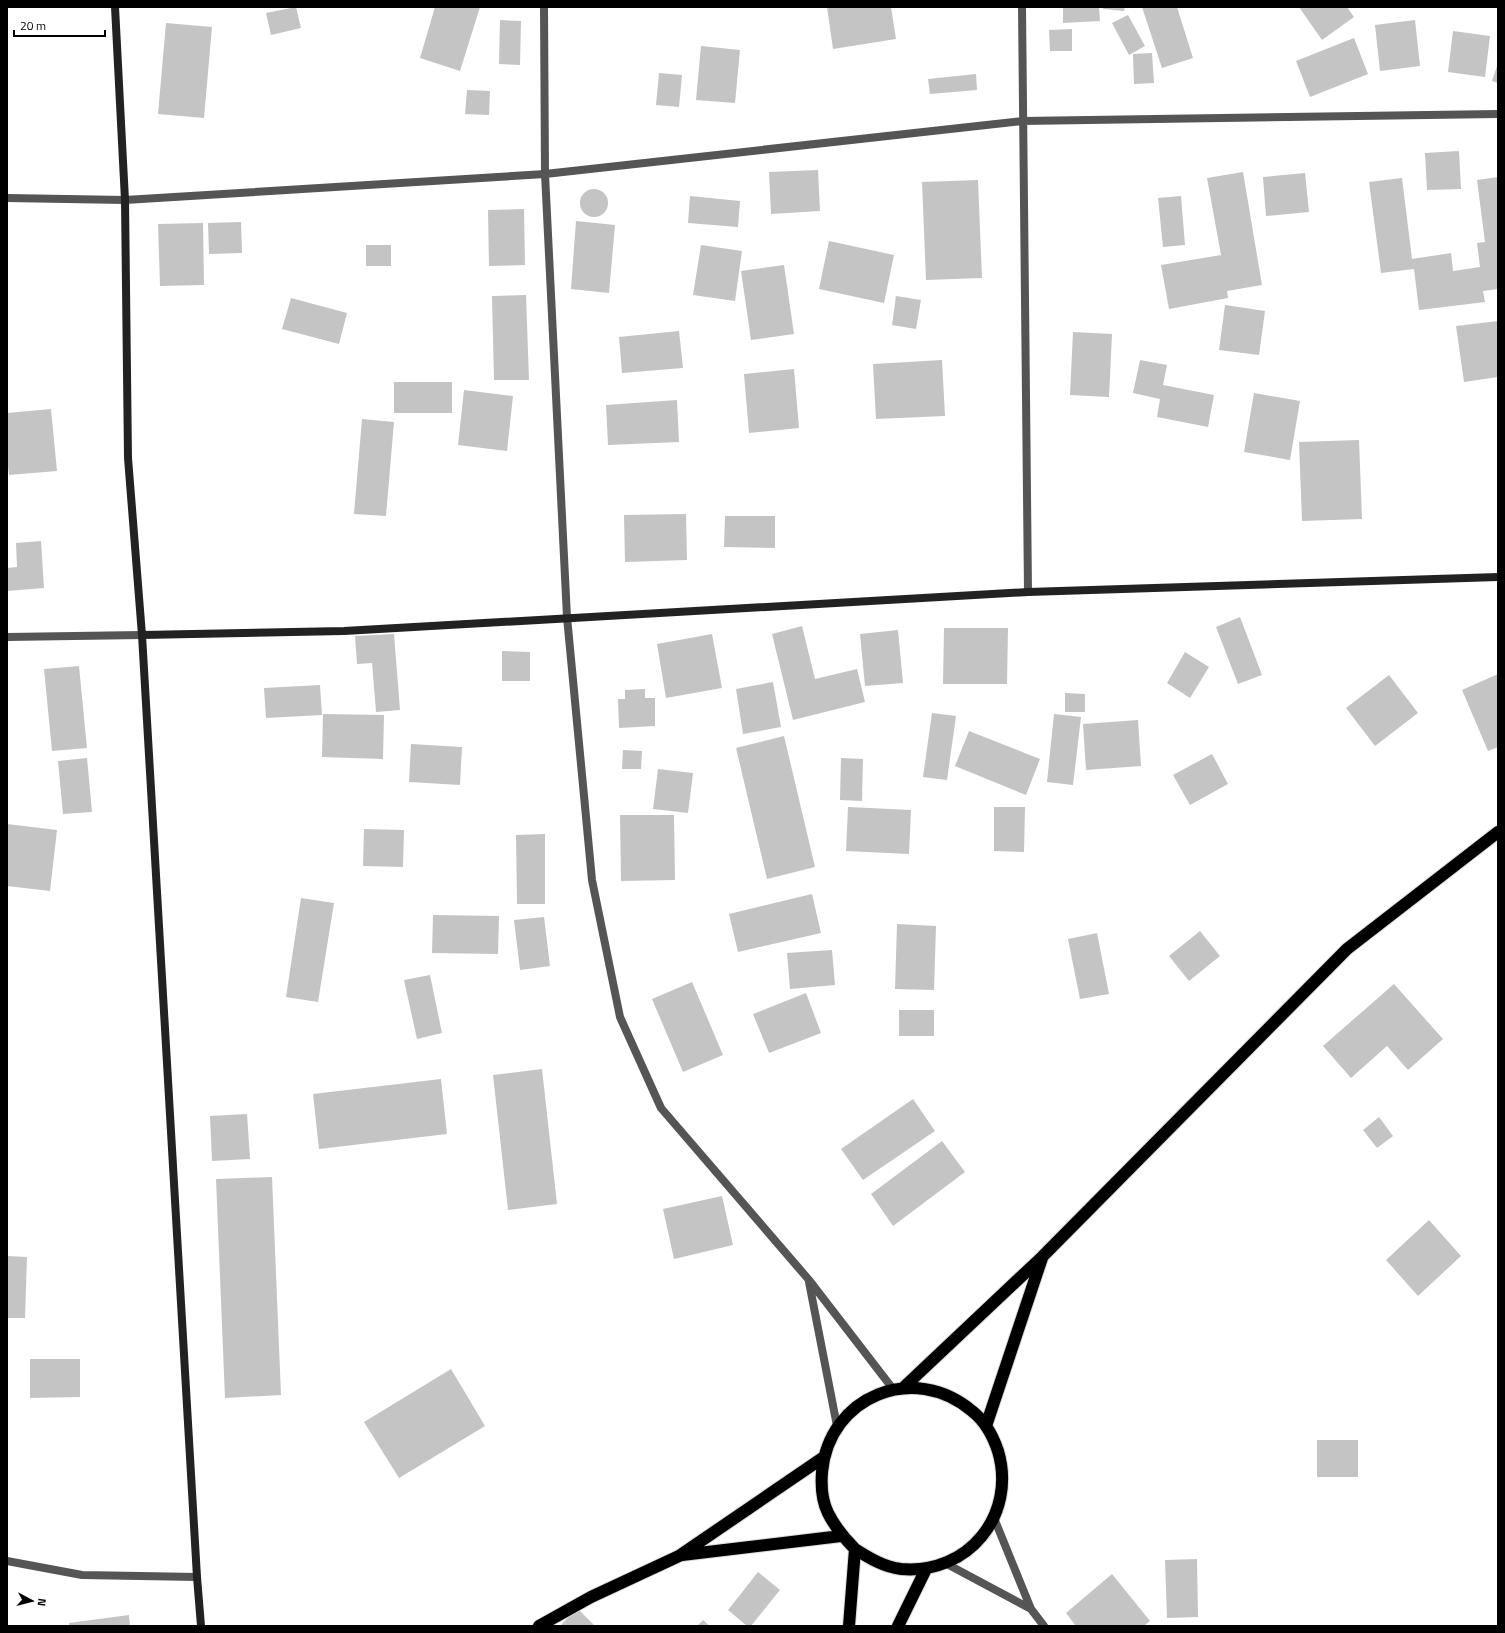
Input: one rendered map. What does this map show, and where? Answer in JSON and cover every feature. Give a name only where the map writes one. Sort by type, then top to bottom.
[{"type":"highway","points":[[898,1388],[1042,1257],[1346,949],[1498,832]]},
{"type":"highway","points":[[986,1426],[1042,1257]]},
{"type":"highway","points":[[898,1388],[922,1388],[941,1392],[952,1397],[974,1411],[986,1426],[996,1443],[1001,1461],[1002,1480],[1000,1500],[994,1518],[974,1546],[960,1556],[926,1569],[901,1569],[876,1562],[855,1549],[841,1536],[827,1512],[821,1485],[824,1457],[829,1441],[837,1426],[853,1409],[872,1397],[898,1388]]},
{"type":"highway","points":[[539,1626],[591,1597],[679,1556],[824,1457]]},
{"type":"highway","points":[[679,1556],[841,1536]]},
{"type":"highway","points":[[850,1626],[855,1549]]},
{"type":"highway","points":[[898,1626],[926,1569]]},
{"type":"street","points":[[115,7],[125,200],[128,458],[142,635],[201,1626]]},
{"type":"street","points":[[544,7],[545,174],[566,617],[592,880],[620,1018],[661,1108],[809,1280],[898,1388]]},
{"type":"street","points":[[1022,7],[1028,592]]},
{"type":"street","points":[[7,198],[125,200],[545,174],[1022,121],[1498,114]]},
{"type":"street","points":[[7,637],[344,631],[566,617],[1028,592],[1498,577]]},
{"type":"street","points":[[809,1280],[837,1426]]},
{"type":"street","points":[[994,1518],[1031,1609],[1044,1626]]},
{"type":"street","points":[[7,1561],[82,1575],[197,1577]]},
{"type":"street","points":[[945,1563],[1031,1609]]},
{"type":"building","points":[[296,7],[301,28],[271,35],[266,13]]},
{"type":"building","points":[[435,7],[480,7],[460,71],[420,58]]},
{"type":"building","points":[[827,7],[891,7],[896,39],[833,49]]},
{"type":"building","points":[[1063,7],[1099,7],[1100,21],[1063,23]]},
{"type":"building","points":[[1104,7],[1125,7],[1124,11],[1103,9]]},
{"type":"building","points":[[1142,7],[1177,7],[1193,58],[1162,68]]},
{"type":"building","points":[[1299,7],[1347,7],[1354,17],[1322,40]]},
{"type":"building","points":[[1128,15],[1145,46],[1129,55],[1112,23]]},
{"type":"building","points":[[500,20],[521,21],[520,65],[499,64]]},
{"type":"building","points":[[1415,20],[1420,66],[1380,71],[1375,25]]},
{"type":"building","points":[[166,23],[212,27],[204,118],[158,114]]},
{"type":"building","points":[[1072,29],[1072,51],[1050,51],[1049,30]]},
{"type":"building","points":[[1453,31],[1490,36],[1485,77],[1448,72]]},
{"type":"building","points":[[1354,38],[1368,74],[1310,97],[1296,61]]},
{"type":"building","points":[[701,46],[740,50],[735,103],[696,100]]},
{"type":"building","points":[[1152,53],[1154,83],[1134,84],[1133,54]]},
{"type":"building","points":[[1498,63],[1498,83],[1492,81]]},
{"type":"building","points":[[659,73],[682,75],[679,107],[656,105]]},
{"type":"building","points":[[976,74],[977,90],[930,94],[928,79]]},
{"type":"building","points":[[467,90],[490,91],[489,115],[465,114]]},
{"type":"building","points":[[1459,151],[1461,189],[1427,190],[1425,153]]},
{"type":"building","points":[[818,170],[820,211],[771,214],[769,172]]},
{"type":"building","points":[[1243,172],[1262,285],[1227,291],[1228,298],[1169,309],[1161,265],[1221,255],[1207,178]]},
{"type":"building","points":[[1305,173],[1309,212],[1266,216],[1263,177]]},
{"type":"building","points":[[1498,177],[1498,289],[1483,291],[1485,302],[1419,310],[1414,269],[1381,273],[1369,182],[1402,178],[1412,259],[1451,253],[1453,271],[1480,267],[1477,243],[1485,242],[1477,180]]},
{"type":"building","points":[[978,180],[982,278],[926,280],[922,182]]},
{"type":"building","points":[[594,189],[604,193],[608,203],[604,213],[594,217],[584,213],[580,203],[584,193]]},
{"type":"building","points":[[690,196],[740,201],[738,227],[688,223]]},
{"type":"building","points":[[1181,196],[1185,245],[1163,247],[1158,198]]},
{"type":"building","points":[[524,209],[525,265],[489,266],[488,210]]},
{"type":"building","points":[[576,221],[615,225],[609,293],[571,289]]},
{"type":"building","points":[[241,222],[242,253],[209,254],[208,223]]},
{"type":"building","points":[[203,223],[204,285],[160,286],[158,224]]},
{"type":"building","points":[[829,241],[894,255],[884,303],[819,289]]},
{"type":"building","points":[[366,245],[391,245],[391,266],[366,266]]},
{"type":"building","points":[[701,245],[742,251],[735,301],[693,295]]},
{"type":"building","points":[[784,265],[794,334],[751,340],[741,271]]},
{"type":"building","points":[[526,295],[529,380],[494,380],[492,296]]},
{"type":"building","points":[[896,296],[921,300],[916,329],[892,325]]},
{"type":"building","points":[[291,298],[347,313],[339,344],[282,329]]},
{"type":"building","points":[[1225,305],[1265,311],[1259,355],[1219,350]]},
{"type":"building","points":[[1498,321],[1498,377],[1464,382],[1456,326]]},
{"type":"building","points":[[679,331],[683,368],[622,373],[619,337]]},
{"type":"building","points":[[1073,332],[1112,334],[1109,397],[1070,395]]},
{"type":"building","points":[[942,360],[945,416],[876,419],[873,364]]},
{"type":"building","points":[[1140,360],[1167,365],[1163,385],[1214,395],[1208,427],[1157,417],[1160,399],[1133,393]]},
{"type":"building","points":[[794,369],[799,428],[749,433],[744,374]]},
{"type":"building","points":[[394,382],[452,382],[452,413],[394,413]]},
{"type":"building","points":[[464,390],[513,396],[507,451],[458,445]]},
{"type":"building","points":[[1254,393],[1300,401],[1290,460],[1244,452]]},
{"type":"building","points":[[677,400],[679,442],[608,445],[606,405]]},
{"type":"building","points":[[51,409],[57,471],[9,475],[7,458],[7,413]]},
{"type":"building","points":[[362,419],[394,422],[386,516],[354,514]]},
{"type":"building","points":[[1359,440],[1362,519],[1302,521],[1299,442]]},
{"type":"building","points":[[686,514],[687,560],[625,562],[624,515]]},
{"type":"building","points":[[725,516],[775,516],[775,548],[724,547]]},
{"type":"building","points":[[41,541],[44,588],[7,591],[7,568],[17,567],[16,543]]},
{"type":"building","points":[[1240,617],[1262,675],[1238,684],[1216,627]]},
{"type":"building","points":[[802,626],[815,679],[857,669],[865,702],[793,720],[772,634]]},
{"type":"building","points":[[944,628],[1008,628],[1007,684],[943,684]]},
{"type":"building","points":[[898,630],[903,683],[865,686],[860,634]]},
{"type":"building","points":[[394,634],[400,710],[376,712],[372,663],[357,664],[355,636]]},
{"type":"building","points":[[712,634],[722,688],[666,698],[657,644]]},
{"type":"building","points":[[502,651],[530,652],[530,681],[502,681]]},
{"type":"building","points":[[1185,652],[1209,667],[1190,698],[1167,683]]},
{"type":"building","points":[[79,666],[87,748],[52,751],[44,669]]},
{"type":"building","points":[[1498,674],[1498,747],[1488,751],[1462,690]]},
{"type":"building","points":[[1389,675],[1418,713],[1375,746],[1346,708]]},
{"type":"building","points":[[773,682],[781,727],[743,734],[736,689]]},
{"type":"building","points":[[320,685],[322,715],[266,718],[264,688]]},
{"type":"building","points":[[645,689],[645,698],[655,698],[655,726],[619,728],[618,699],[625,699],[625,690]]},
{"type":"building","points":[[1065,693],[1085,694],[1085,712],[1065,712]]},
{"type":"building","points":[[932,713],[956,716],[947,780],[923,777]]},
{"type":"building","points":[[323,714],[384,715],[383,759],[322,757]]},
{"type":"building","points":[[1054,714],[1081,717],[1073,785],[1047,782]]},
{"type":"building","points":[[1138,720],[1141,766],[1086,770],[1083,724]]},
{"type":"building","points":[[969,731],[1040,759],[1026,795],[955,766]]},
{"type":"building","points":[[784,736],[815,867],[767,879],[736,748]]},
{"type":"building","points":[[411,744],[462,747],[460,785],[409,782]]},
{"type":"building","points":[[623,750],[642,751],[641,769],[622,769]]},
{"type":"building","points":[[1212,754],[1228,784],[1190,805],[1173,775]]},
{"type":"building","points":[[87,758],[92,812],[63,814],[58,761]]},
{"type":"building","points":[[841,758],[863,759],[862,801],[840,800]]},
{"type":"building","points":[[658,769],[693,773],[688,813],[653,809]]},
{"type":"building","points":[[848,807],[911,810],[909,854],[846,851]]},
{"type":"building","points":[[994,807],[1025,807],[1024,852],[994,851]]},
{"type":"building","points":[[620,815],[674,815],[675,880],[621,881]]},
{"type":"building","points":[[7,824],[57,830],[50,891],[7,886]]},
{"type":"building","points":[[364,829],[404,830],[403,867],[363,866]]},
{"type":"building","points":[[545,834],[545,904],[517,904],[516,835]]},
{"type":"building","points":[[812,894],[821,933],[738,952],[729,914]]},
{"type":"building","points":[[301,898],[334,903],[318,1002],[286,997]]},
{"type":"building","points":[[433,915],[499,916],[498,954],[432,953]]},
{"type":"building","points":[[544,917],[550,966],[520,970],[514,920]]},
{"type":"building","points":[[897,924],[936,926],[934,990],[895,989]]},
{"type":"building","points":[[1200,931],[1220,956],[1189,981],[1169,956]]},
{"type":"building","points":[[1097,933],[1109,994],[1080,999],[1068,939]]},
{"type":"building","points":[[832,950],[835,985],[790,989],[787,953]]},
{"type":"building","points":[[430,975],[442,1033],[417,1039],[404,980]]},
{"type":"building","points":[[692,982],[723,1055],[683,1072],[652,999]]},
{"type":"building","points":[[1394,984],[1443,1039],[1408,1070],[1387,1046],[1351,1078],[1323,1046]]},
{"type":"building","points":[[806,993],[821,1033],[769,1053],[753,1014]]},
{"type":"building","points":[[899,1010],[934,1010],[934,1036],[899,1036]]},
{"type":"building","points":[[542,1069],[557,1204],[508,1210],[493,1075]]},
{"type":"building","points":[[441,1079],[447,1134],[319,1149],[313,1094]]},
{"type":"building","points":[[913,1099],[935,1131],[863,1180],[841,1149]]},
{"type":"building","points":[[247,1114],[250,1159],[212,1161],[210,1116]]},
{"type":"building","points":[[1379,1117],[1393,1136],[1377,1148],[1363,1130]]},
{"type":"building","points":[[942,1141],[965,1172],[893,1226],[871,1194]]},
{"type":"building","points":[[272,1177],[281,1395],[225,1398],[216,1179]]},
{"type":"building","points":[[722,1196],[733,1245],[674,1259],[663,1209]]},
{"type":"building","points":[[1429,1220],[1461,1256],[1418,1296],[1386,1260]]},
{"type":"building","points":[[7,1256],[27,1257],[25,1318],[7,1318]]},
{"type":"building","points":[[30,1359],[80,1359],[80,1397],[30,1398]]},
{"type":"building","points":[[451,1369],[485,1426],[399,1478],[364,1422]]},
{"type":"building","points":[[1317,1440],[1358,1440],[1358,1477],[1317,1477]]},
{"type":"building","points":[[1197,1559],[1198,1617],[1167,1618],[1165,1560]]},
{"type":"building","points":[[758,1572],[780,1590],[751,1626],[747,1626],[728,1610]]},
{"type":"building","points":[[1112,1574],[1150,1621],[1144,1626],[1076,1626],[1066,1613]]},
{"type":"building","points":[[577,1608],[595,1626],[560,1626]]},
{"type":"building","points":[[129,1615],[130,1626],[69,1626],[69,1623]]},
{"type":"building","points":[[703,1620],[710,1626],[697,1626]]}]
